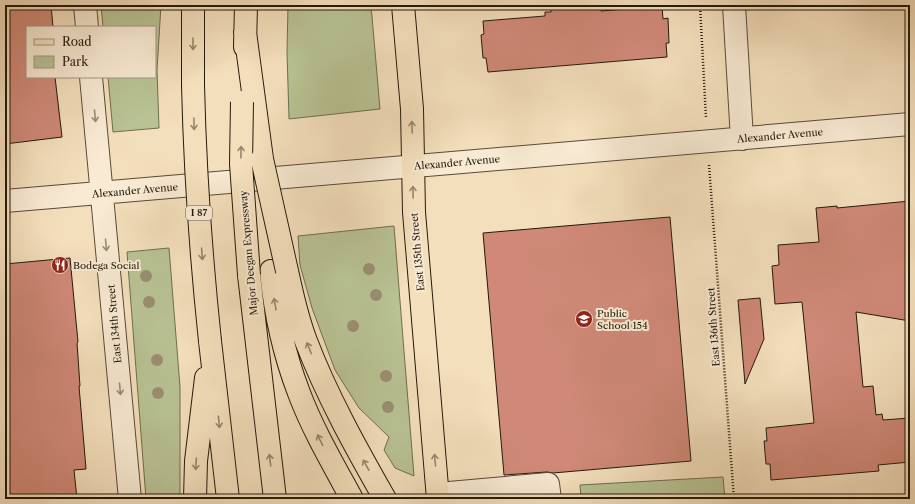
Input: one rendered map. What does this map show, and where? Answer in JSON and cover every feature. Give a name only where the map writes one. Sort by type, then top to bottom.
[{"type":"main road","name":"I 87","points":[[193,5],[193,85],[196,179],[204,283],[228,499]]},
{"type":"main road","name":"Major Deegan Expressway","points":[[246,5],[245,32],[248,101],[241,164],[248,275],[274,499]]},
{"type":"main road","name":"East 135th Street","points":[[403,5],[412,109],[414,212],[438,496]]},
{"type":"main road","points":[[248,101],[262,159],[265,210],[279,271],[298,316],[316,366],[357,450],[385,499]]},
{"type":"main road","points":[[279,271],[273,294],[283,341],[299,394],[322,443],[352,499]]},
{"type":"main road","points":[[195,499],[196,461],[210,341]]},
{"type":"street","points":[[85,5],[87,26]]},
{"type":"street","points":[[734,5],[742,139]]},
{"type":"street","name":"East 134th Street","points":[[91,78],[130,499]]},
{"type":"street","name":"Alexander Avenue","points":[[5,201],[910,124]]},
{"type":"street","points":[[438,496],[548,484],[550,499]]},
{"type":"path","points":[[700,5],[706,118]]},
{"type":"path","name":"East 136th Street","points":[[709,161],[734,499]]},
{"type":"green space","points":[[101,5],[161,5],[157,70],[159,128],[113,132],[108,78],[156,78],[156,26],[103,26]]},
{"type":"green space","points":[[288,5],[371,5],[380,109],[289,119],[287,52]]},
{"type":"green space","points":[[394,226],[414,476],[395,468],[384,450],[389,437],[359,408],[335,370],[312,308],[300,265],[298,236]]},
{"type":"green space","points":[[169,248],[180,387],[180,499],[146,499],[127,252]]},
{"type":"green space","points":[[723,477],[725,499],[581,499],[580,485]]},
{"type":"building","points":[[5,5],[51,5],[53,26],[26,26],[26,78],[55,78],[62,137],[5,144]]},
{"type":"building","points":[[551,5],[593,5],[593,8],[601,7],[601,11],[662,6],[663,19],[668,18],[669,43],[666,43],[667,57],[488,72],[486,58],[483,58],[481,35],[484,34],[483,21],[545,16],[545,12],[551,12]]},
{"type":"building","points":[[910,201],[910,321],[856,312],[863,387],[873,386],[876,415],[882,414],[883,420],[910,418],[910,462],[878,465],[879,471],[771,480],[770,464],[766,464],[764,441],[767,441],[766,428],[814,423],[802,302],[775,304],[772,266],[779,265],[778,245],[819,242],[816,208],[837,206],[837,208]]},
{"type":"building","points":[[670,217],[691,461],[553,473],[547,472],[504,475],[483,233]]},
{"type":"building","points":[[70,258],[78,342],[79,386],[86,469],[74,470],[77,499],[5,499],[5,264]]},
{"type":"building","points":[[760,298],[764,339],[745,384],[738,300]]},
{"type":"place","name":"Bodega Social","points":[[60,265]]},
{"type":"place","name":"Public School 154","points":[[584,319]]}]
